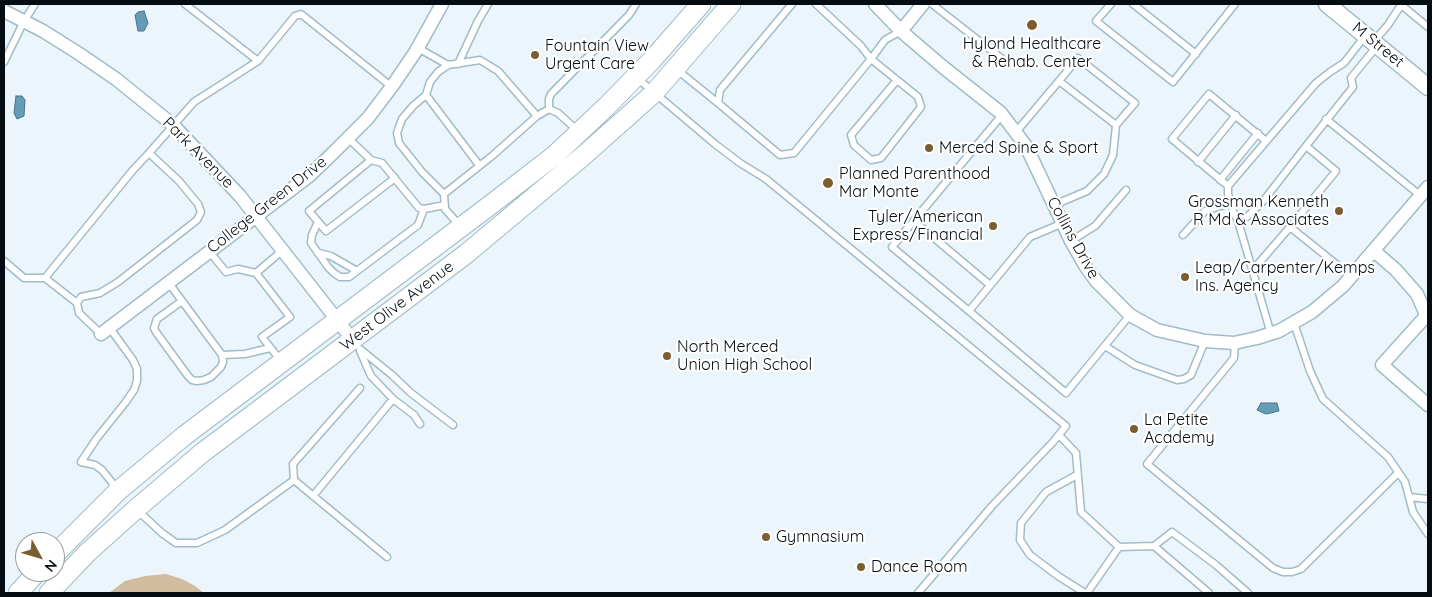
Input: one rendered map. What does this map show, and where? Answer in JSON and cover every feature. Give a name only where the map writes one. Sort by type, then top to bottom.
[{"type":"main road","name":"West Olive Avenue","points":[[65,544],[118,491],[184,436],[461,228],[555,154],[636,77],[702,4]]},
{"type":"main road","name":"West Olive Avenue","points":[[49,593],[87,553],[202,453],[356,344],[582,157],[654,93],[732,4]]},
{"type":"main road","points":[[87,553],[91,538],[120,507],[122,500],[118,491]]},
{"type":"main road","points":[[18,593],[28,582]]},
{"type":"street","name":"College Green Drive","points":[[105,330],[309,176],[368,118],[392,87],[418,48],[442,4]]},
{"type":"street","name":"Collins Drive","points":[[875,4],[901,31],[1002,115],[1026,146],[1072,241],[1096,281],[1130,315],[1157,330],[1205,341],[1234,342],[1257,338],[1279,331],[1312,312],[1343,286],[1425,191]]},
{"type":"street","points":[[901,31],[923,4]]},
{"type":"street","name":"M Street","points":[[1327,4],[1428,87]]},
{"type":"street","name":"Park Avenue","points":[[4,11],[78,52],[116,79],[173,126],[206,159],[256,216],[356,344]]},
{"type":"street","points":[[1374,251],[1396,270],[1418,294],[1427,317],[1382,365],[1428,405]]},
{"type":"lane","points":[[4,62],[24,21],[35,4]]},
{"type":"lane","points":[[185,4],[258,61]]},
{"type":"lane","points":[[458,64],[488,4]]},
{"type":"lane","points":[[549,109],[551,94],[628,15],[636,4]]},
{"type":"lane","points":[[718,103],[720,90],[792,4]]},
{"type":"lane","points":[[816,4],[861,46],[871,59],[897,80],[918,97],[921,107],[881,158],[871,160],[854,145],[851,135],[897,80]]},
{"type":"lane","points":[[932,4],[1006,62]]},
{"type":"lane","points":[[1111,4],[1096,21],[1172,82],[1235,4]]},
{"type":"lane","points":[[1133,4],[1196,54]]},
{"type":"lane","points":[[1271,334],[1238,221],[1230,203],[1228,186],[1316,83],[1372,41],[1388,25],[1401,4],[1428,27]]},
{"type":"lane","points":[[45,278],[133,170],[194,102],[258,61],[295,16],[301,14],[392,87]]},
{"type":"lane","points":[[675,69],[780,155],[794,153],[885,40],[901,31]]},
{"type":"lane","points":[[1238,221],[1248,216],[1264,200],[1353,87],[1351,78],[1372,41]]},
{"type":"lane","points":[[418,48],[448,65]]},
{"type":"lane","points":[[1016,132],[1078,58],[1135,104],[1116,126],[1113,155],[1104,174],[1087,191],[1054,205]]},
{"type":"lane","points":[[461,228],[445,209],[444,194],[422,172],[399,143],[397,133],[402,119],[426,95],[430,82],[438,72],[448,65],[480,60],[498,72],[537,116]]},
{"type":"lane","points":[[636,77],[715,144],[740,163],[766,178],[1066,426],[992,506],[918,593]]},
{"type":"lane","points":[[1059,81],[1116,126]]},
{"type":"lane","points":[[1228,186],[1172,139],[1209,94],[1266,141]]},
{"type":"lane","points":[[426,95],[479,165]]},
{"type":"lane","points":[[444,194],[537,116],[549,109]]},
{"type":"lane","points":[[549,109],[558,113],[579,132]]},
{"type":"lane","points":[[1002,115],[892,247],[1066,393],[1130,315]]},
{"type":"lane","points":[[1198,162],[1236,116]]},
{"type":"lane","points":[[1326,119],[1425,191]]},
{"type":"lane","points":[[1220,180],[1258,133]]},
{"type":"lane","points":[[348,138],[371,160],[382,163],[419,208],[424,209],[445,205]]},
{"type":"lane","points":[[1252,272],[1336,171],[1306,146]]},
{"type":"lane","points":[[77,303],[81,297],[100,293],[118,282],[197,220],[201,212],[198,204],[179,181],[149,153]]},
{"type":"lane","points":[[371,160],[309,212],[326,231],[395,178]]},
{"type":"lane","points":[[1072,241],[1095,226],[1126,190]]},
{"type":"lane","points":[[1183,236],[1205,211],[1230,203]]},
{"type":"lane","points":[[318,222],[312,235],[311,243],[328,268],[340,277],[349,277],[418,225],[424,209]]},
{"type":"lane","points":[[914,221],[990,285]]},
{"type":"lane","points":[[969,311],[1030,237],[1063,223]]},
{"type":"lane","points":[[1290,227],[1351,276]]},
{"type":"lane","points":[[256,273],[283,250]]},
{"type":"lane","points":[[209,251],[226,272],[238,268],[256,273],[290,317],[262,337],[282,362]]},
{"type":"lane","points":[[319,253],[331,256],[357,271]]},
{"type":"lane","points":[[4,261],[24,278],[45,278],[77,303],[79,313],[105,330],[133,360],[137,370],[137,381],[134,390],[81,462],[95,465],[102,470],[118,491]]},
{"type":"lane","points":[[168,282],[222,355],[223,362],[221,367],[211,377],[204,380],[192,380],[188,376],[154,328],[157,318],[182,301]]},
{"type":"lane","points":[[1294,323],[1310,371],[1323,399],[1388,457],[1405,482],[1413,512],[1428,534]]},
{"type":"lane","points":[[1105,346],[1135,365],[1177,380],[1191,375],[1205,341]]},
{"type":"lane","points":[[1234,342],[1234,358],[1147,464],[1273,568],[1283,572],[1301,569],[1398,473]]},
{"type":"lane","points":[[356,344],[371,376],[393,399],[414,416],[420,424]]},
{"type":"lane","points":[[356,344],[411,394],[453,425]]},
{"type":"lane","points":[[222,355],[245,354],[270,348]]},
{"type":"lane","points":[[360,388],[293,464],[294,480],[387,557]]},
{"type":"lane","points":[[313,496],[393,399]]},
{"type":"lane","points":[[1059,434],[1076,453],[1081,512],[1119,547],[1154,546],[1172,532],[1216,565],[1248,593]]},
{"type":"lane","points":[[1077,475],[1046,492],[1021,523],[1020,540],[1030,556],[1086,593],[1119,547]]},
{"type":"lane","points":[[136,509],[162,534],[176,543],[197,543],[225,530],[294,480]]},
{"type":"lane","points":[[1409,497],[1428,499]]},
{"type":"lane","points":[[1154,546],[1209,593]]},
{"type":"shaded area","points":[[166,574],[182,579],[204,593],[109,593],[125,581],[145,576]]},
{"type":"water","points":[[144,11],[148,23],[144,31],[138,31],[135,15],[138,12]]},
{"type":"water","points":[[16,96],[22,96],[25,100],[24,116],[17,119],[14,113]]},
{"type":"water","points":[[1261,403],[1277,403],[1279,411],[1266,414],[1257,410]]},
{"type":"place","name":"Hylond Healthcare & Rehab. Center","points":[[1032,25]]},
{"type":"place","name":"Fountain View Urgent Care","points":[[535,55]]},
{"type":"place","name":"Merced Spine & Sport","points":[[929,148]]},
{"type":"place","name":"Planned Parenthood Mar Monte","points":[[828,183]]},
{"type":"place","name":"Grossman Kenneth R Md & Associates","points":[[1339,211]]},
{"type":"place","name":"Tyler/American Express/Financial","points":[[993,226]]},
{"type":"place","name":"Leap/Carpenter/Kemps Ins. Agency","points":[[1185,277]]},
{"type":"place","name":"North Merced Union High School","points":[[667,356]]},
{"type":"place","name":"La Petite Academy","points":[[1134,429]]},
{"type":"place","name":"Gymnasium","points":[[766,537]]},
{"type":"place","name":"Dance Room","points":[[861,567]]}]
